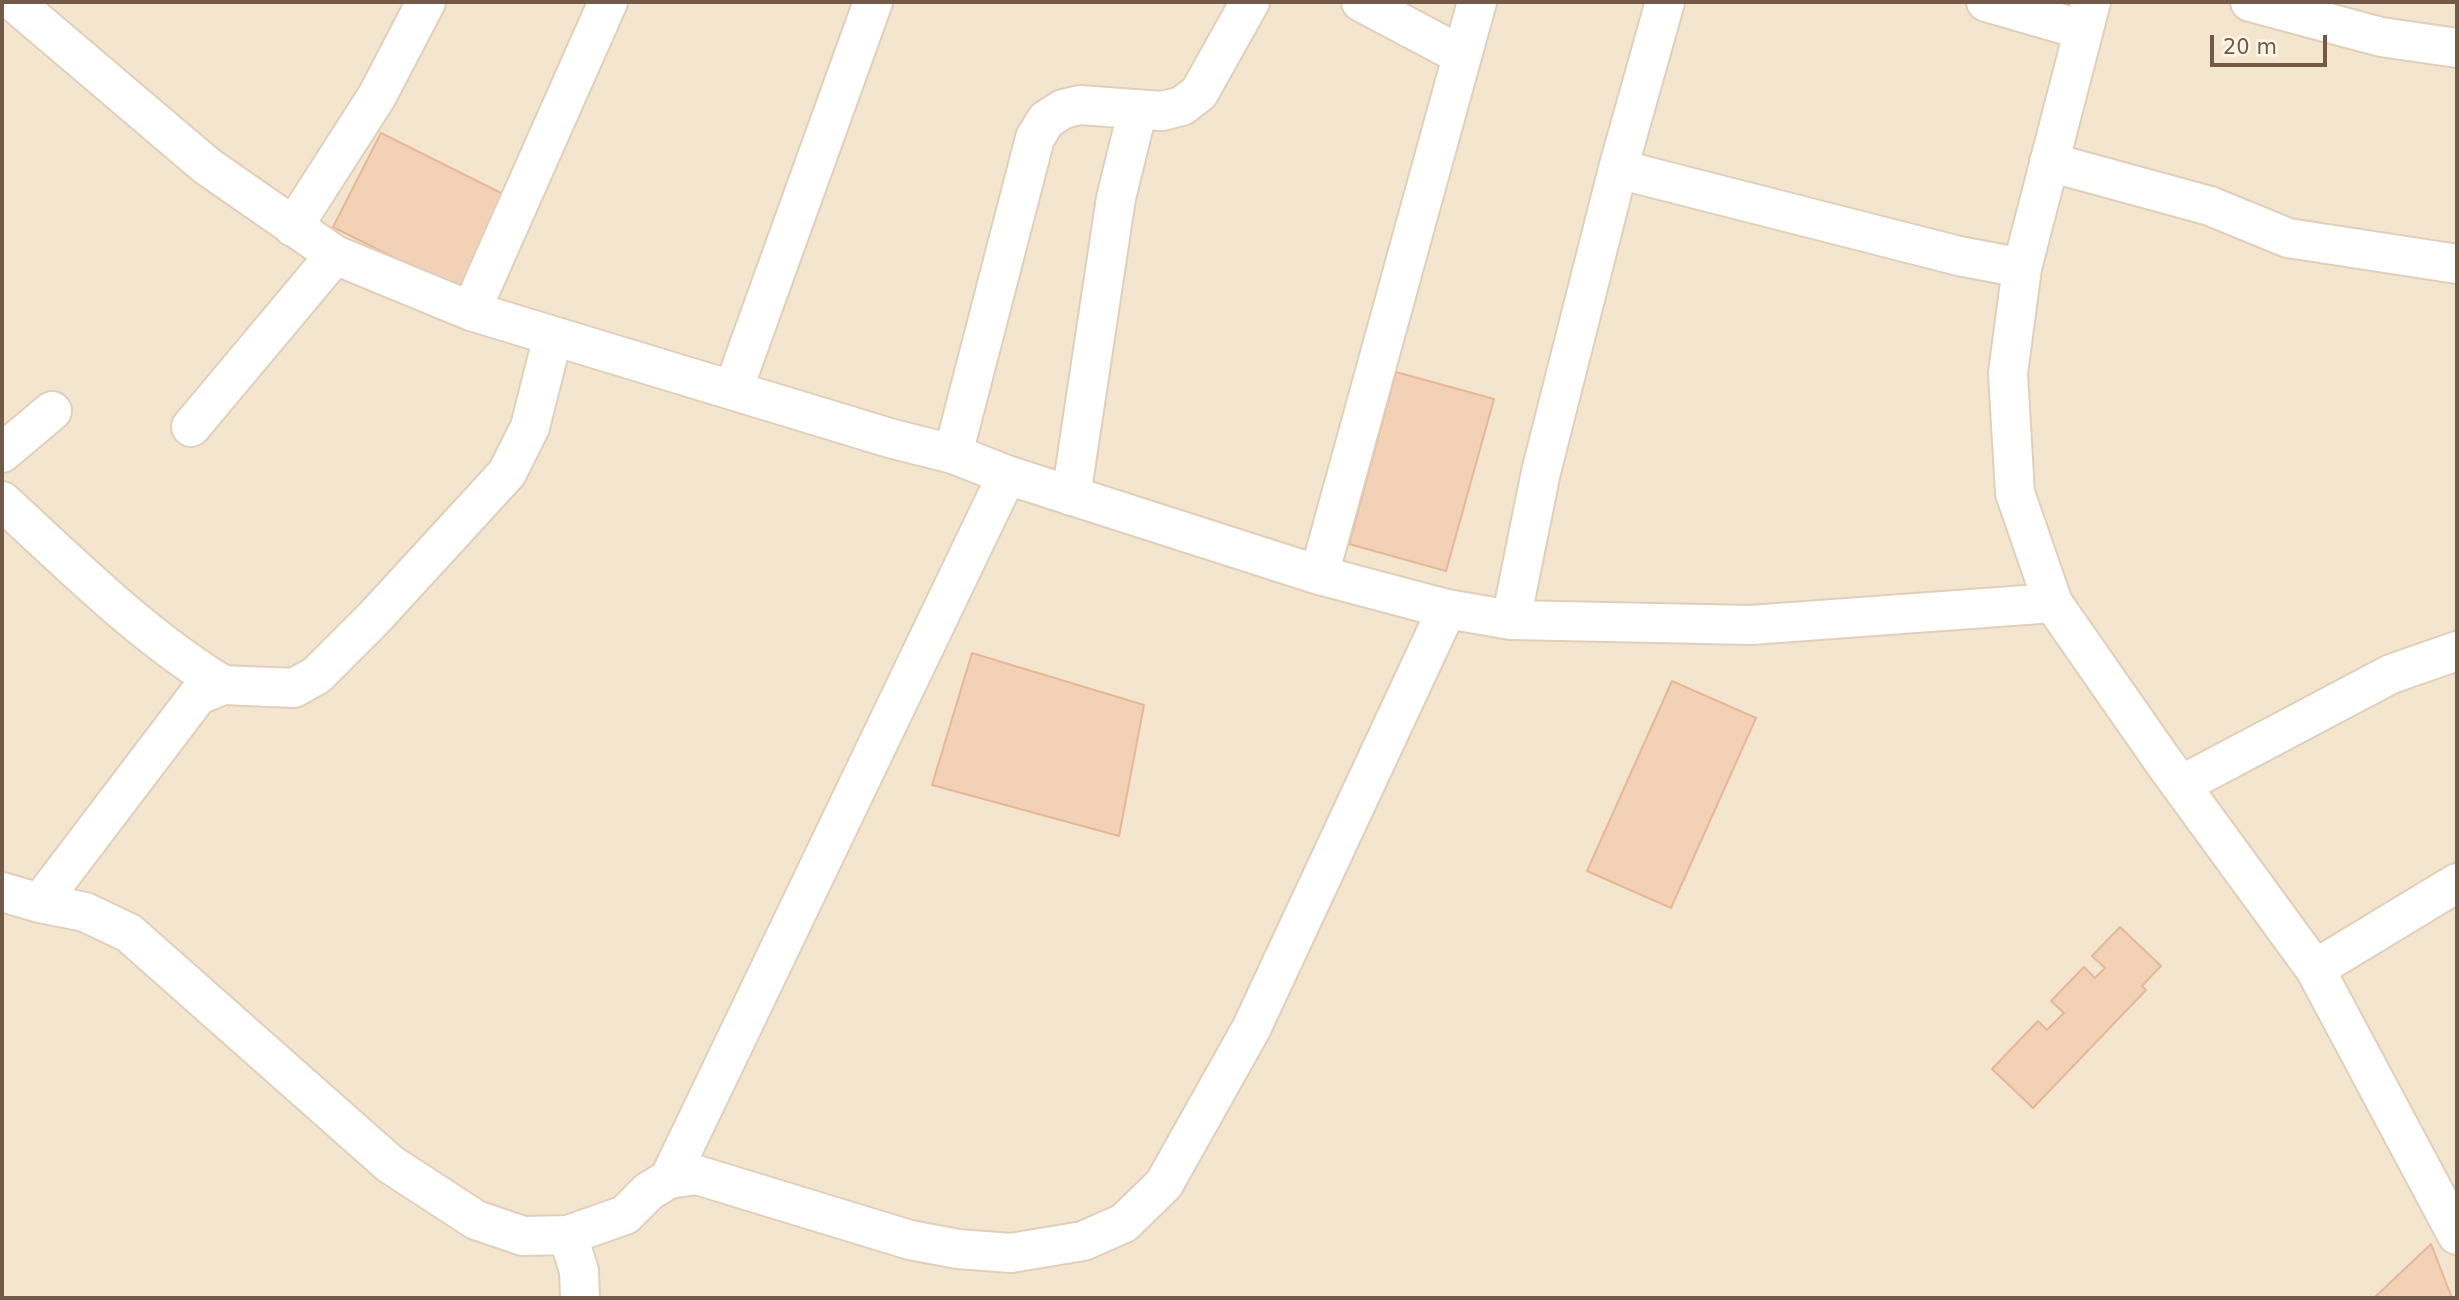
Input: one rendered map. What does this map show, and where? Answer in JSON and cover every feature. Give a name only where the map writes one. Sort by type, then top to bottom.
[{"type":"street","points":[[14,2],[51,14],[207,166],[335,256],[471,311],[893,439],[953,454],[1007,475],[1319,575],[1447,609],[1511,620],[1751,625],[2053,603]]},
{"type":"street","points":[[293,227],[377,96],[426,2]]},
{"type":"street","points":[[471,311],[608,2]]},
{"type":"street","points":[[733,390],[873,2]]},
{"type":"street","points":[[953,454],[1035,138],[1046,120],[1063,109],[1080,105],[1162,111],[1182,106],[1199,93],[1250,2]]},
{"type":"street","points":[[1361,2],[1461,55]]},
{"type":"street","points":[[1319,575],[1477,2]]},
{"type":"street","points":[[1511,620],[1541,472],[1618,169],[1665,2]]},
{"type":"street","points":[[1986,2],[2087,16],[2022,268],[2008,373],[2015,493],[2053,603],[2315,969],[2457,1235]]},
{"type":"street","points":[[2250,2],[2381,37],[2457,48]]},
{"type":"street","points":[[1071,496],[1116,198],[1138,109]]},
{"type":"street","points":[[2049,162],[2210,206],[2288,237],[2457,264]]},
{"type":"street","points":[[1618,169],[1959,256],[2022,268]]},
{"type":"street","points":[[191,427],[335,256]]},
{"type":"street","points":[[40,903],[198,695],[223,685],[294,688],[317,675],[374,618],[507,473],[530,427],[554,336]]},
{"type":"street","points":[[2,453],[52,411]]},
{"type":"street","points":[[669,1179],[1007,475]]},
{"type":"street","points":[[2,502],[133,621],[189,664],[223,685]]},
{"type":"street","points":[[2,892],[85,912],[130,933],[390,1164],[476,1220],[523,1236],[568,1235],[625,1215],[649,1191],[669,1179],[697,1175],[910,1240],[958,1249],[1010,1253],[1083,1241],[1124,1223],[1164,1184],[1251,1029],[1447,609]]},
{"type":"street","points":[[2181,785],[2391,674],[2457,650]]},
{"type":"street","points":[[2315,969],[2457,883]]},
{"type":"street","points":[[568,1235],[579,1271],[580,1298]]},
{"type":"shaded area","points":[[2,2],[2457,2],[2457,1298],[2,1298]]},
{"type":"building","points":[[381,133],[511,198],[463,292],[333,227]]},
{"type":"building","points":[[1396,372],[1494,399],[1446,571],[1349,544]]},
{"type":"building","points":[[972,653],[1144,705],[1119,836],[932,785]]},
{"type":"building","points":[[1672,681],[1756,718],[1671,908],[1587,871]]},
{"type":"building","points":[[2120,927],[2161,966],[2142,986],[2146,990],[2033,1108],[1992,1069],[2038,1021],[2047,1030],[2064,1013],[2051,1001],[2084,967],[2095,978],[2105,968],[2092,956]]},
{"type":"building","points":[[2431,1244],[2452,1298],[2374,1298]]}]
